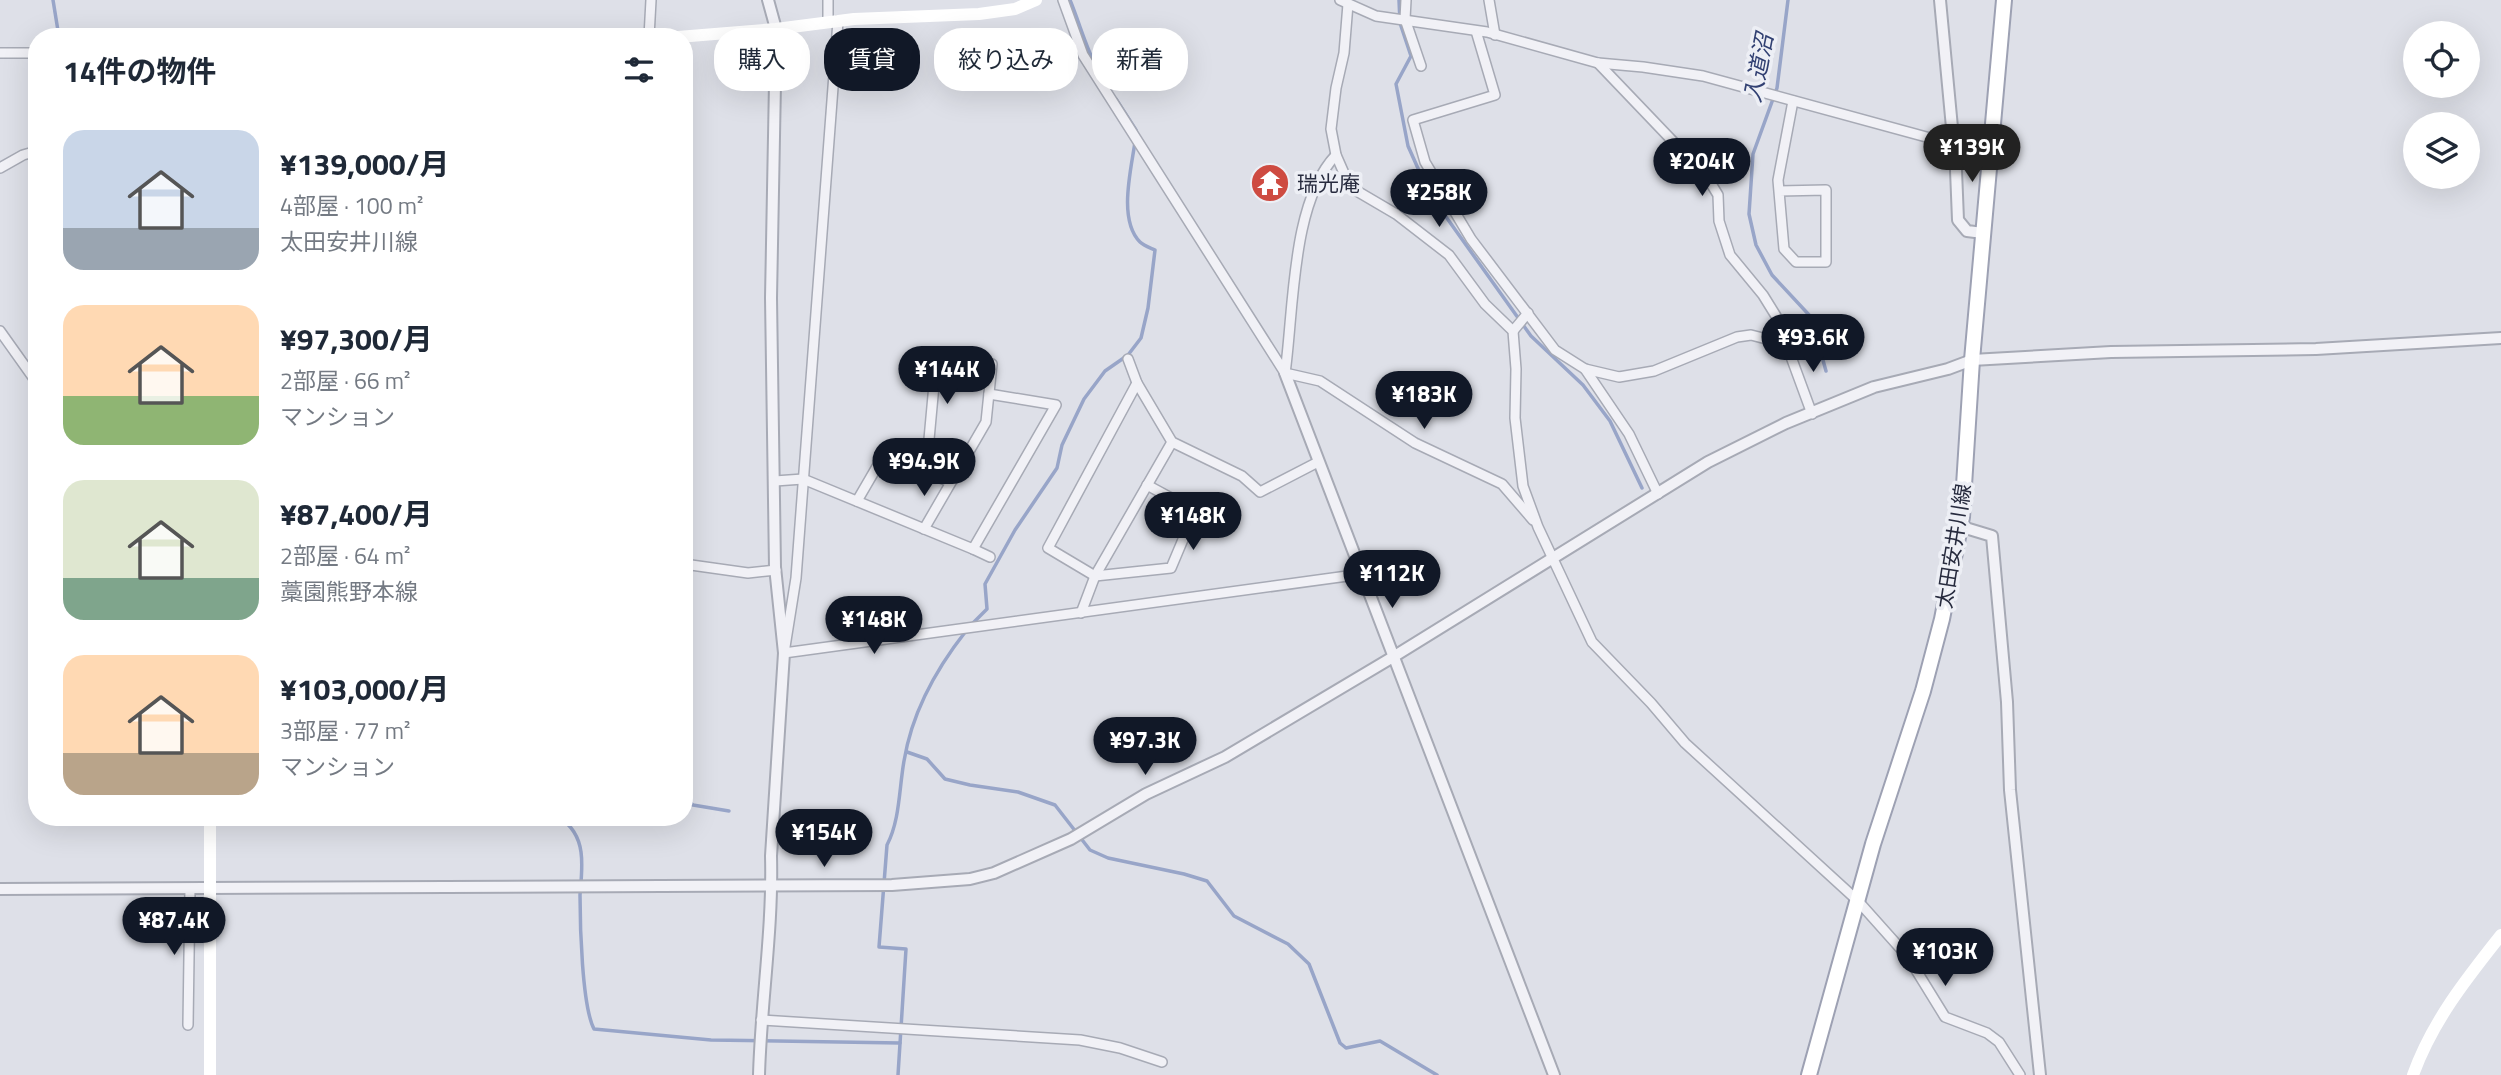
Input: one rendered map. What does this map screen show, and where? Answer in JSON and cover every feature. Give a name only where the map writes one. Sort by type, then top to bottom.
[{"type":"main road","points":[[783,28],[833,21],[979,14],[1015,9],[1035,0]]},
{"type":"main road","name":"太田安井川線","points":[[1809,1075],[1872,844],[1923,691],[1942,619],[1959,526],[2004,0]]},
{"type":"main road","points":[[693,36],[714,34]]},
{"type":"main road","points":[[210,826],[210,1075]]},
{"type":"main road","points":[[2413,1075],[2423,1048],[2453,997],[2501,935]]},
{"type":"street","points":[[649,28],[651,0]]},
{"type":"street","points":[[768,0],[776,28]]},
{"type":"street","points":[[759,1075],[784,653],[796,578],[833,21],[828,0]]},
{"type":"street","points":[[1063,0],[1083,55],[1285,373],[1554,1075]]},
{"type":"street","points":[[1406,0],[1405,19],[1421,66]]},
{"type":"street","points":[[1489,0],[1495,35]]},
{"type":"street","points":[[1940,0],[1958,220],[1967,231],[1983,233]]},
{"type":"street","points":[[1514,329],[1485,304],[1449,255],[1396,214],[1350,187],[1336,155],[1331,129],[1344,53],[1344,2],[1376,16],[1495,35],[1598,63],[1703,76],[1952,144]]},
{"type":"street","points":[[1476,31],[1495,95],[1413,120],[1425,162],[1471,239],[1555,350],[1585,369],[1619,377],[1654,371],[1737,337],[1751,335],[1786,344]]},
{"type":"street","points":[[0,53],[28,53]]},
{"type":"street","points":[[1598,63],[1707,177],[1718,195],[1719,221],[1730,255],[1763,295],[1776,316],[1812,414]]},
{"type":"street","points":[[775,91],[771,298],[776,570],[784,653]]},
{"type":"street","points":[[1779,191],[1826,190],[1826,262],[1796,262],[1784,249],[1778,180],[1793,101]]},
{"type":"street","points":[[0,168],[28,154]]},
{"type":"street","points":[[1285,373],[1300,238],[1307,206],[1328,164],[1336,155]]},
{"type":"street","points":[[1527,315],[1514,329],[1517,450],[1523,486],[1538,527],[1592,642],[1685,743],[1858,901],[1908,957],[1945,1017],[1993,1037],[2020,1075]]},
{"type":"street","points":[[0,331],[28,370]]},
{"type":"street","points":[[0,889],[891,885],[970,879],[994,873],[1071,839],[1146,794],[1225,757],[1719,457],[1786,423],[1874,387],[1948,369],[1972,360],[2111,352],[2316,349],[2501,338]]},
{"type":"street","points":[[1128,359],[1137,383],[1172,442],[1242,475],[1261,492],[1318,462]]},
{"type":"street","points":[[924,529],[986,422],[992,364],[936,363],[926,472]]},
{"type":"street","points":[[1585,369],[1629,434],[1658,494]]},
{"type":"street","points":[[1285,373],[1320,381],[1415,443],[1503,484],[1538,527]]},
{"type":"street","points":[[1137,383],[1048,548],[1095,576],[1171,568],[1195,511],[1147,485]]},
{"type":"street","points":[[974,548],[1056,405],[989,394]]},
{"type":"street","points":[[1082,613],[1095,576],[1172,442]]},
{"type":"street","points":[[857,501],[882,458],[950,482]]},
{"type":"street","points":[[775,481],[803,479],[974,548],[990,557]]},
{"type":"street","points":[[1959,526],[1992,536],[2007,702],[2010,790],[2040,1075]]},
{"type":"street","points":[[693,565],[748,573],[776,570]]},
{"type":"street","points":[[784,653],[1362,574]]},
{"type":"street","points":[[188,1025],[190,889]]},
{"type":"street","points":[[761,1020],[1080,1040],[1120,1048],[1161,1062]]},
{"type":"waterway","points":[[53,0],[58,28]]},
{"type":"waterway","points":[[1070,0],[1092,56]]},
{"type":"waterway","points":[[1399,0],[1400,23],[1411,56],[1396,84],[1408,146],[1429,193],[1531,336],[1583,385],[1610,421],[1642,488]]},
{"type":"waterway","name":"入道沼","points":[[1788,0],[1777,88],[1753,154],[1749,214],[1756,245],[1772,275],[1811,317],[1826,371]]},
{"type":"waterway","points":[[1116,99],[1136,130],[1136,135]]},
{"type":"waterway","points":[[971,625],[987,609],[985,584],[1015,530],[1057,468],[1062,445],[1084,399],[1105,371],[1128,355],[1141,338],[1148,308],[1155,250],[1140,242],[1129,221],[1129,180],[1135,142]]},
{"type":"waterway","points":[[898,1075],[906,949],[879,947],[887,845],[897,815],[904,761],[919,708],[935,676],[966,631]]},
{"type":"waterway","points":[[907,752],[927,759],[945,779],[1018,792],[1055,805],[1090,850],[1108,858],[1207,881],[1234,916],[1288,944],[1309,964],[1340,1043],[1346,1048],[1380,1041],[1437,1075]]},
{"type":"waterway","points":[[693,805],[729,811]]},
{"type":"waterway","points":[[569,826],[574,832],[581,852],[582,964],[594,1029],[711,1040],[900,1043]]},
{"type":"place","name":"瑞光庵","points":[[1270,183]]}]
